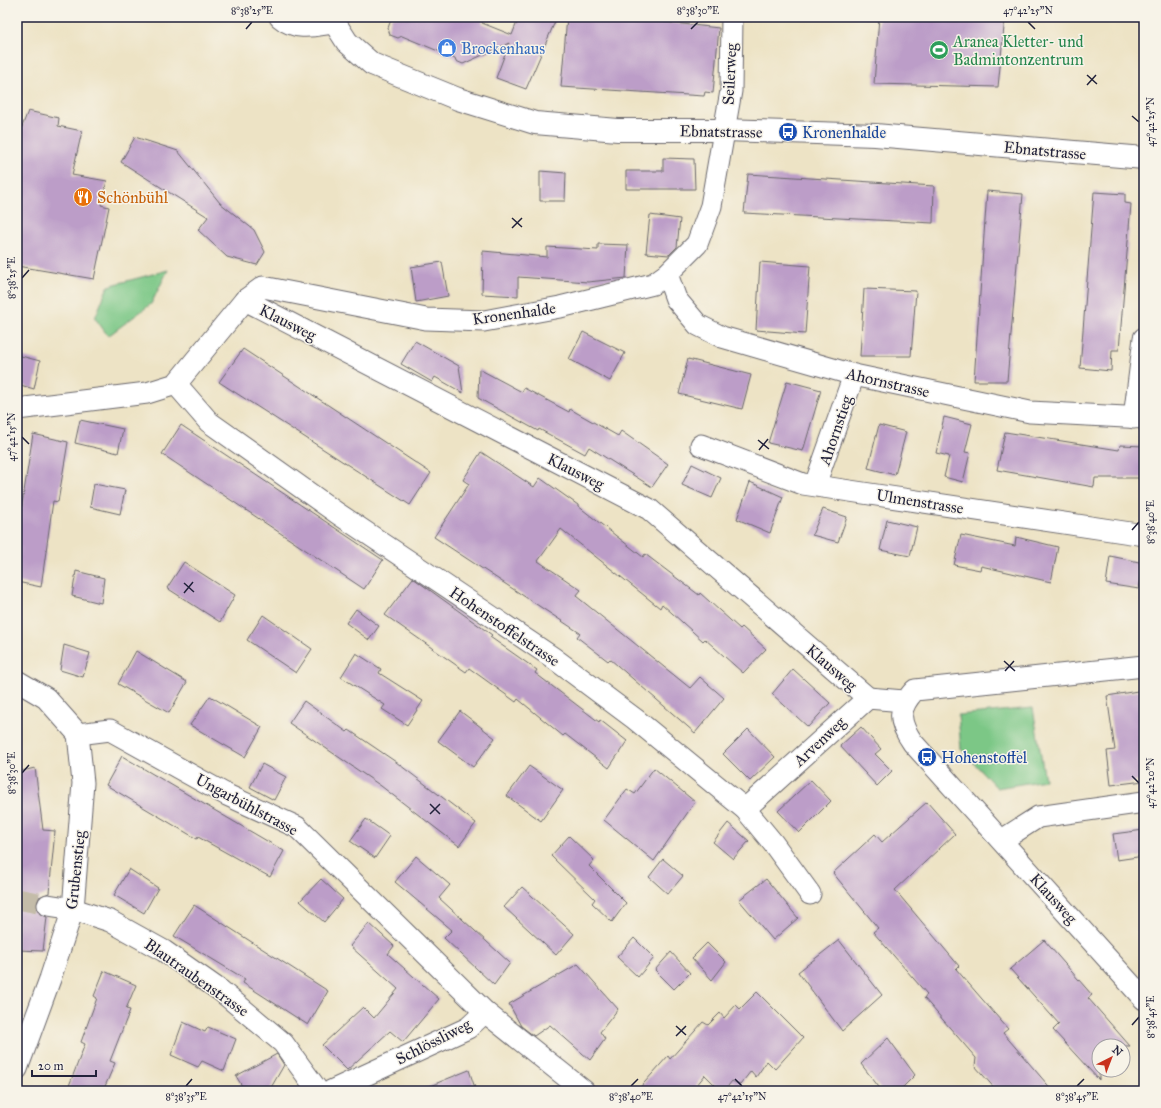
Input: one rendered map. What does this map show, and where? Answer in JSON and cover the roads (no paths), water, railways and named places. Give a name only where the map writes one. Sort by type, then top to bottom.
[{"type":"street","points":[[280,17],[287,23],[305,28],[332,20]]},
{"type":"street","name":"Seilerweg","points":[[725,130],[731,91],[732,17]]},
{"type":"street","name":"Ebnatstrasse","points":[[332,20],[347,42],[372,64],[458,100],[535,123],[618,130],[725,130],[875,135],[1144,158]]},
{"type":"street","name":"Kronenhalde","points":[[176,384],[245,300],[263,287],[426,319],[484,320],[560,307],[653,284],[667,274],[697,244],[712,206],[718,160],[725,130]]},
{"type":"street","name":"Ahornstrasse","points":[[667,274],[676,299],[698,325],[722,338],[854,375],[1030,412],[1139,418]]},
{"type":"street","name":"Klausweg","points":[[245,300],[649,509],[868,698]]},
{"type":"street","points":[[1139,418],[1144,338]]},
{"type":"street","name":"Ahornstieg","points":[[816,485],[854,375]]},
{"type":"street","points":[[17,409],[147,393],[176,384]]},
{"type":"street","name":"Hohenstoffelstrasse","points":[[176,384],[209,422],[337,513],[552,657],[635,719],[745,809],[773,843],[810,894]]},
{"type":"street","name":"Ulmenstrasse","points":[[701,445],[803,484],[1144,536]]},
{"type":"street","points":[[868,698],[904,701],[915,690],[939,686],[1144,666]]},
{"type":"street","points":[[17,681],[46,698],[78,734]]},
{"type":"street","name":"Arvenweg","points":[[745,809],[868,698]]},
{"type":"street","name":"Klausweg","points":[[904,701],[901,713],[904,730],[913,743],[1144,998]]},
{"type":"street","name":"Ungarbühlstrasse","points":[[78,734],[110,730],[227,795],[297,827],[485,1012]]},
{"type":"street","name":"Grubenstieg","points":[[17,1069],[50,980],[73,910],[83,783],[78,734]]},
{"type":"street","points":[[1002,840],[1038,818],[1144,802]]},
{"type":"street","name":"Blautraubenstrasse","points":[[48,905],[73,910],[110,921],[164,950],[221,991],[283,1043],[318,1091]]},
{"type":"street","name":"Schlössliweg","points":[[331,1091],[468,1028],[485,1012],[584,1091]]},
{"type":"tunnel","points":[[17,899],[48,905]]},
{"type":"place","name":"Brockenhaus","points":[[447,48]]},
{"type":"place","name":"Aranea Kletter- und Badmintonzentrum","points":[[939,50]]},
{"type":"place","name":"Kronenhalde","points":[[788,132]]},
{"type":"place","name":"Schönbühl","points":[[83,197]]},
{"type":"place","name":"Hohenstoffel","points":[[927,757]]}]
